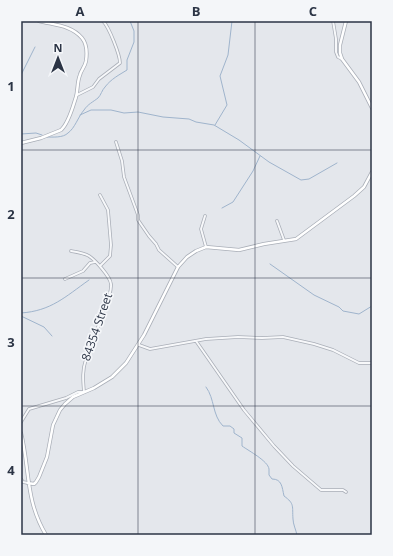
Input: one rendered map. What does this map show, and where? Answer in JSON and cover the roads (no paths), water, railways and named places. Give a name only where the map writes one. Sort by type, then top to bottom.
[{"type":"street","points":[[21,143],[41,138],[61,130],[67,122],[76,95],[78,81],[86,62],[86,46],[82,38],[70,29],[39,21]]},
{"type":"street","points":[[76,95],[93,87],[100,79],[120,63],[120,58],[110,32],[103,21]]},
{"type":"street","points":[[333,21],[336,39],[336,52],[338,57],[342,59],[359,82],[372,108]]},
{"type":"street","points":[[342,59],[340,45],[346,21]]},
{"type":"street","points":[[116,142],[122,161],[124,178],[138,215],[138,220],[159,250],[178,267]]},
{"type":"street","points":[[29,489],[38,480],[44,466],[53,425],[64,404],[73,397],[94,388],[112,377],[126,363],[139,345],[178,267],[187,257],[206,247],[239,250],[296,239],[354,196],[364,186],[372,173]]},
{"type":"street","points":[[71,251],[90,256],[94,262],[100,266],[110,256],[111,245],[108,210],[100,195]]},
{"type":"street","points":[[204,216],[201,230],[206,247]]},
{"type":"street","points":[[277,221],[285,241]]},
{"type":"street","points":[[65,279],[83,271],[90,263],[94,262]]},
{"type":"street","name":"84354 Street","points":[[84,392],[82,378],[83,369],[86,359],[93,347],[111,286],[109,278],[100,266]]},
{"type":"street","points":[[139,345],[150,349],[196,341],[238,337],[283,337],[294,338],[333,350],[359,363],[372,363]]},
{"type":"street","points":[[196,341],[244,410],[293,466],[322,490],[343,490],[346,492]]},
{"type":"street","points":[[21,422],[29,409],[66,398],[78,392],[84,392]]},
{"type":"street","points":[[21,433],[33,507],[46,535]]},
{"type":"street","points":[[21,479],[23,482],[34,484]]},
{"type":"waterway","points":[[47,137],[66,135],[73,128],[86,108],[98,98],[107,84],[127,70],[127,60],[134,42],[134,31],[130,21]]},
{"type":"waterway","points":[[215,125],[227,105],[220,76],[228,55],[232,21]]},
{"type":"waterway","points":[[21,75],[35,47]]},
{"type":"waterway","points":[[80,115],[91,110],[111,110],[124,113],[138,112],[163,117],[189,119],[196,122],[214,125],[239,140],[269,162],[301,180],[309,179],[337,163]]},
{"type":"waterway","points":[[21,134],[36,133],[42,135]]},
{"type":"waterway","points":[[222,208],[233,202],[253,171],[260,156]]},
{"type":"waterway","points":[[270,264],[314,295],[339,307],[343,311],[359,314],[372,306]]},
{"type":"waterway","points":[[21,313],[32,312],[49,306],[89,280]]},
{"type":"waterway","points":[[21,316],[44,327],[52,336]]},
{"type":"waterway","points":[[206,387],[211,397],[219,422],[223,426],[230,426],[234,429],[234,433],[242,438],[242,446],[258,456],[268,466],[269,475],[272,479],[280,482],[284,496],[290,501],[292,506],[293,521],[297,535]]}]
